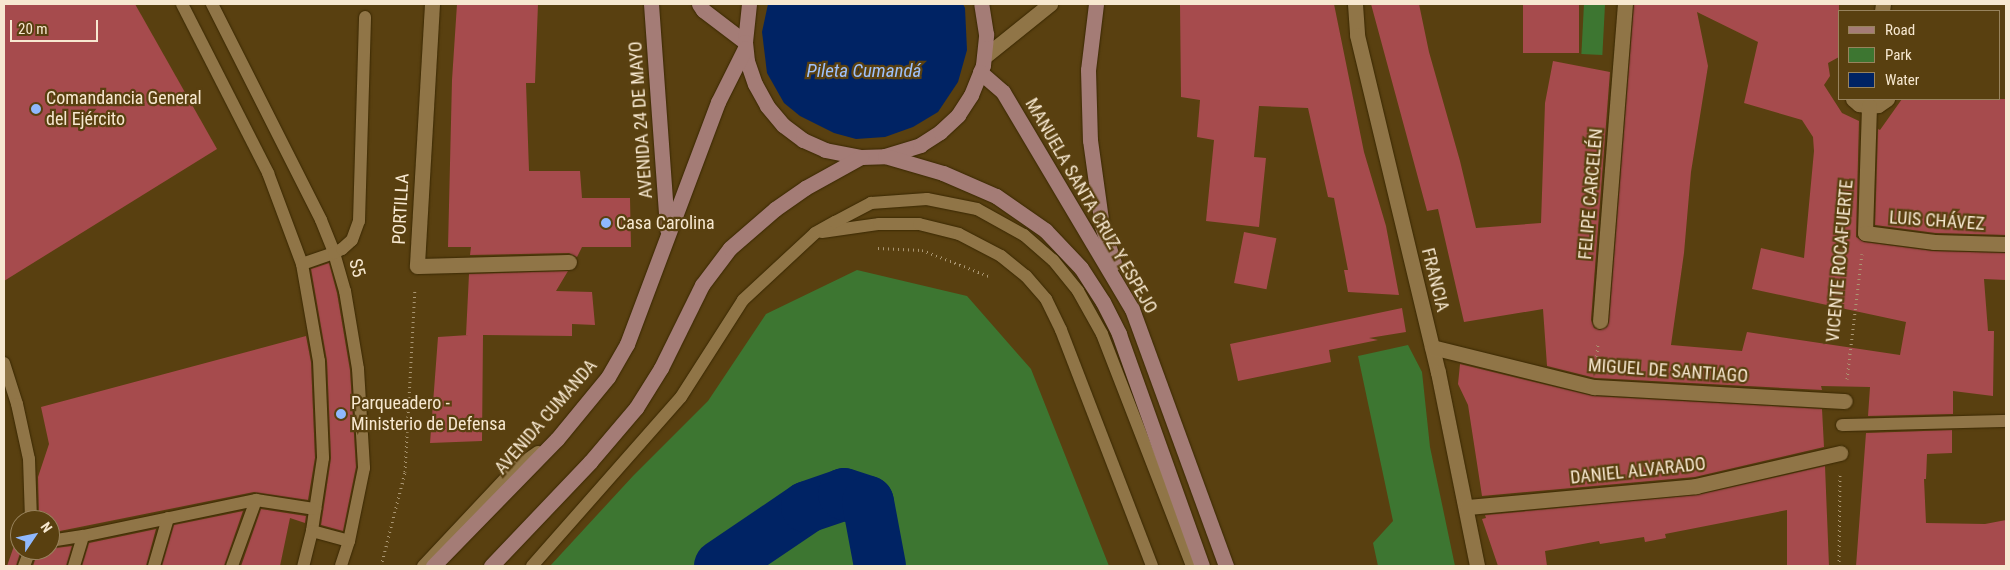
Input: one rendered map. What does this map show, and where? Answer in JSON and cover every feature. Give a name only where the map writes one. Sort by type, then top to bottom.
[{"type":"main road","name":"AVENIDA 24 DE MAYO","points":[[651,4],[668,234]]},
{"type":"main road","points":[[699,4],[702,10],[745,45]]},
{"type":"main road","points":[[749,4],[745,45],[751,72],[760,95],[783,124],[803,140],[825,150],[862,157],[885,156],[920,145],[945,128],[965,105],[980,72],[984,57],[986,34],[981,4]]},
{"type":"main road","points":[[1096,4],[1088,70],[1088,109],[1092,166],[1102,226],[1132,309]]},
{"type":"main road","name":"AVENIDA CUMANDA","points":[[433,566],[557,439],[597,393],[620,358],[718,102],[745,45]]},
{"type":"main road","name":"MANUELA SANTA CRUZ Y ESPEJO","points":[[980,72],[1003,92],[1132,309],[1226,566]]},
{"type":"main road","points":[[885,156],[943,173],[996,196],[1045,230],[1081,268],[1103,302],[1119,334],[1202,566]]},
{"type":"main road","points":[[491,566],[590,462],[636,408],[661,368],[702,285],[730,248],[769,214],[805,188],[862,157]]},
{"type":"street","name":"PORTILLA","points":[[432,4],[417,266],[569,262]]},
{"type":"street","points":[[984,57],[1050,4]]},
{"type":"street","name":"FRANCIA","points":[[1355,4],[1357,35],[1432,347],[1467,507],[1477,566]]},
{"type":"street","name":"FELIPE CARCELÉN","points":[[1600,322],[1625,4]]},
{"type":"street","points":[[1854,100],[1859,104],[1869,106],[1878,105],[1886,100]]},
{"type":"street","name":"VICENTE ROCAFUERTE","points":[[1865,234],[1869,106]]},
{"type":"street","name":"LUIS CHÁVEZ","points":[[1865,234],[1934,242],[2006,244]]},
{"type":"street","name":"MIGUEL DE SANTIAGO","points":[[1432,347],[1594,387],[1845,401]]},
{"type":"street","name":"DANIEL ALVARADO","points":[[1467,507],[1696,486],[1840,453]]},
{"type":"lane","points":[[182,4],[268,173],[302,264],[318,351],[323,458],[312,531],[303,566]]},
{"type":"lane","name":"S5","points":[[212,4],[321,220],[334,253],[345,291],[358,369],[364,468],[349,541],[341,566]]},
{"type":"lane","points":[[302,264],[334,253],[352,240],[360,221],[365,17]]},
{"type":"lane","points":[[532,566],[681,397],[742,300],[815,233],[871,203],[926,199],[977,209],[1024,235],[1053,260],[1078,291],[1102,334],[1192,566]]},
{"type":"lane","points":[[815,233],[879,224],[919,224],[959,234],[1001,256],[1026,276],[1046,299],[1061,330],[1152,566]]},
{"type":"lane","points":[[4,363],[17,404],[29,459],[31,510]]},
{"type":"lane","points":[[1842,426],[2006,421]]},
{"type":"lane","points":[[423,566],[515,468],[557,439]]},
{"type":"lane","points":[[60,540],[256,500],[315,509]]},
{"type":"lane","points":[[232,566],[256,500]]},
{"type":"lane","points":[[154,566],[168,518]]},
{"type":"lane","points":[[312,531],[349,541]]},
{"type":"lane","points":[[74,566],[84,536]]},
{"type":"path","name":"VICENTE ROCAFUERTE","points":[[1847,380],[1865,234]]},
{"type":"path","points":[[876,248],[922,250],[990,277]]},
{"type":"path","points":[[381,566],[406,472],[417,266]]},
{"type":"path","points":[[1594,387],[1600,322]]},
{"type":"path","points":[[1839,566],[1840,453]]},
{"type":"green space","points":[[1584,4],[1605,5],[1602,55],[1581,54]]},
{"type":"green space","points":[[857,270],[967,296],[1031,369],[1109,566],[550,566],[633,476],[708,401],[766,314]]},
{"type":"green space","points":[[1408,345],[1422,372],[1430,447],[1455,566],[1378,566],[1373,543],[1393,521],[1358,356]]},
{"type":"water","name":"Pileta Cumandá","points":[[768,4],[963,4],[965,8],[967,50],[958,82],[938,112],[913,127],[885,137],[856,139],[834,133],[800,116],[784,103],[767,73],[762,32]]},
{"type":"building","points":[[4,4],[135,4],[217,149],[4,281]]},
{"type":"building","points":[[457,4],[538,4],[535,83],[526,83],[529,171],[580,171],[582,198],[630,198],[631,247],[582,247],[577,257],[569,253],[470,255],[471,247],[448,247],[452,80]]},
{"type":"building","points":[[1180,4],[1334,4],[1364,152],[1386,226],[1399,295],[1348,292],[1344,270],[1348,270],[1334,198],[1328,197],[1308,108],[1259,106],[1254,157],[1266,158],[1259,227],[1206,221],[1214,140],[1197,137],[1200,100],[1181,97]]},
{"type":"building","points":[[1371,4],[1419,4],[1429,52],[1460,161],[1476,228],[1541,223],[1545,103],[1553,61],[1610,72],[1591,320],[1594,328],[1600,330],[1607,327],[1609,322],[1634,4],[1839,4],[1838,58],[1828,63],[1830,76],[1824,85],[1842,113],[1859,121],[1856,237],[1864,242],[1933,251],[2006,253],[2006,280],[1984,279],[1988,331],[1994,331],[1993,396],[1953,391],[1953,414],[1868,416],[1870,387],[1821,386],[1822,390],[1595,378],[1547,366],[1543,309],[1464,322],[1438,209],[1427,211]],"holes":[[[1697,12],[1758,42],[1744,103],[1802,120],[1813,137],[1814,151],[1804,258],[1761,248],[1752,289],[1906,322],[1900,355],[1747,332],[1742,351],[1671,345],[1684,253],[1691,172],[1708,66]]]},
{"type":"building","points":[[1523,4],[1579,4],[1579,53],[1523,53]]},
{"type":"building","points":[[2006,99],[2005,235],[1935,233],[1875,225],[1878,129],[1880,130],[1901,100]]},
{"type":"building","points":[[1244,232],[1276,238],[1266,289],[1234,283]]},
{"type":"building","name":"Parqueadero - Ministerio de Defensa","points":[[329,263],[337,293],[350,370],[356,467],[343,531],[321,525],[331,458],[327,361],[311,269]]},
{"type":"building","points":[[568,271],[556,291],[592,292],[595,325],[572,324],[572,336],[483,335],[482,441],[430,443],[438,337],[469,335],[466,335],[469,274]]},
{"type":"building","points":[[1402,308],[1406,332],[1369,338],[1378,340],[1329,350],[1331,362],[1238,381],[1230,344]]},
{"type":"building","points":[[306,336],[311,362],[315,458],[308,500],[254,492],[60,531],[60,510],[39,510],[38,477],[49,444],[41,407]]},
{"type":"building","points":[[1460,364],[1593,396],[1822,409],[1824,447],[1695,477],[1482,496],[1468,405],[1458,384]]},
{"type":"building","points":[[1952,430],[1952,453],[1927,454],[1926,479],[1924,479],[1926,523],[1985,524],[2006,520],[2006,566],[1856,566],[1866,433]]},
{"type":"building","points":[[1825,466],[1829,566],[1787,566],[1787,510],[1665,534],[1666,538],[1645,542],[1644,537],[1600,544],[1599,541],[1545,551],[1547,566],[1498,566],[1482,519],[1486,518],[1485,515],[1697,495]]},
{"type":"building","points":[[261,509],[306,516],[305,523],[290,518],[280,566],[241,566]]},
{"type":"building","points":[[243,511],[224,566],[162,566],[174,525]]},
{"type":"building","points":[[156,529],[146,566],[82,566],[89,543]]},
{"type":"building","points":[[72,546],[66,566],[33,566],[35,560],[60,560],[60,547]]},
{"type":"building","points":[[10,557],[10,560],[18,560],[16,566],[7,566]]},
{"type":"waterway","points":[[720,566],[807,507],[844,494],[868,502],[880,566]]},
{"type":"place","name":"Comandancia General del Ejército","points":[[36,109]]},
{"type":"place","name":"Casa Carolina","points":[[606,223]]},
{"type":"place","name":"Parqueadero - Ministerio de Defensa","points":[[341,414]]}]
